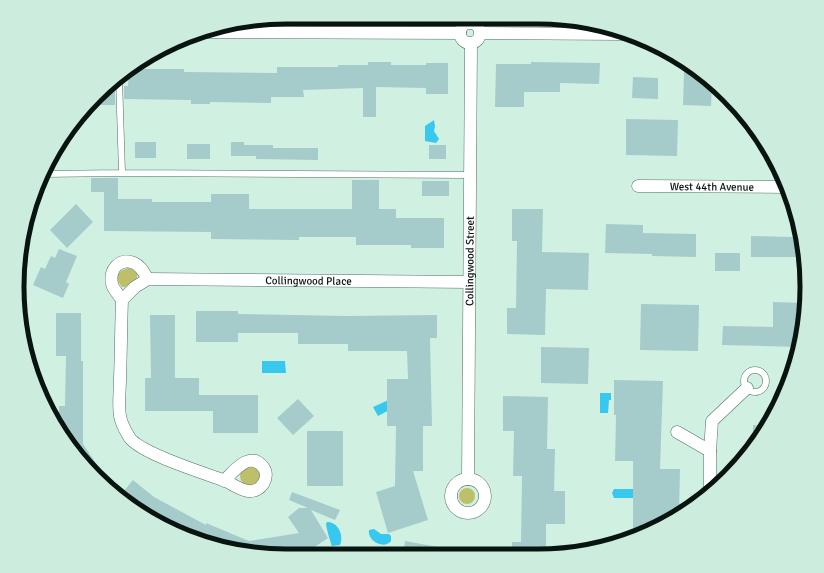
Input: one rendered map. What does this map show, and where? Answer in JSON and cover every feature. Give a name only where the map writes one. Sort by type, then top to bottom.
[{"type":"street","points":[[467,24],[463,26],[460,33],[463,40],[471,44],[478,40],[481,33],[478,26],[474,24]]},
{"type":"street","points":[[223,32],[460,33]]},
{"type":"street","points":[[481,33],[608,34]]},
{"type":"street","name":"Collingwood Street","points":[[468,479],[471,44]]},
{"type":"street","name":"West 44th Avenue","points":[[638,186],[780,187]]},
{"type":"street","points":[[122,300],[135,287],[148,279],[142,269],[133,262],[124,261],[114,266],[111,274],[112,285],[122,300],[120,416],[129,438],[152,454],[224,481]]},
{"type":"street","name":"Collingwood Place","points":[[148,279],[469,282]]},
{"type":"street","points":[[710,485],[712,421],[747,388]]},
{"type":"street","points":[[678,432],[710,451]]},
{"type":"lane","points":[[119,84],[122,172]]},
{"type":"lane","points":[[49,174],[122,172],[470,175]]},
{"type":"shaded area","points":[[128,268],[137,273],[137,278],[125,287],[122,287],[118,281],[118,276],[121,271]]},
{"type":"shaded area","points":[[250,466],[257,469],[260,476],[257,483],[250,486],[243,483],[240,476],[243,469]]},
{"type":"shaded area","points":[[464,488],[470,488],[475,493],[473,502],[470,504],[464,504],[459,499],[459,493]]},
{"type":"water","points":[[434,120],[434,131],[439,139],[436,143],[425,141],[425,126]]},
{"type":"water","points":[[262,361],[285,361],[286,373],[262,373]]},
{"type":"water","points":[[600,393],[611,393],[608,413],[600,413]]},
{"type":"water","points":[[393,398],[397,406],[378,416],[373,407]]},
{"type":"water","points":[[614,489],[633,489],[633,498],[614,498],[612,493]]},
{"type":"water","points":[[327,522],[335,524],[340,530],[340,545],[332,546],[326,526]]},
{"type":"water","points":[[374,529],[381,534],[389,534],[391,536],[391,541],[384,545],[373,541],[369,534],[369,530]]},
{"type":"building","points":[[368,62],[391,62],[391,65],[426,65],[426,63],[448,63],[448,94],[426,94],[426,88],[376,87],[376,117],[363,117],[363,88],[303,90],[304,97],[271,97],[271,103],[210,102],[210,104],[191,104],[191,100],[124,99],[124,86],[128,86],[129,77],[140,69],[184,69],[184,72],[277,73],[277,67],[338,67],[338,65],[368,65]]},
{"type":"building","points":[[531,62],[600,63],[599,84],[560,83],[560,92],[524,92],[524,107],[495,107],[496,64],[531,64]]},
{"type":"building","points":[[684,72],[689,72],[712,90],[711,106],[683,105]]},
{"type":"building","points":[[633,77],[658,78],[658,99],[632,98]]},
{"type":"building","points":[[115,87],[115,105],[101,105],[101,101]]},
{"type":"building","points":[[626,119],[678,120],[677,156],[626,155]]},
{"type":"building","points":[[135,142],[156,142],[156,158],[135,158]]},
{"type":"building","points":[[231,142],[244,142],[244,145],[273,145],[273,148],[318,148],[318,160],[256,159],[256,156],[231,156]]},
{"type":"building","points":[[187,144],[210,144],[210,159],[187,159]]},
{"type":"building","points":[[429,145],[446,145],[446,159],[429,159]]},
{"type":"building","points":[[91,178],[118,178],[118,199],[152,199],[152,202],[211,202],[211,194],[249,194],[249,209],[352,209],[352,180],[379,180],[379,209],[396,209],[396,218],[444,218],[444,248],[411,248],[411,245],[356,245],[356,237],[299,237],[299,240],[211,239],[211,232],[104,231],[104,192],[91,192]]},
{"type":"building","points":[[422,181],[449,181],[449,196],[422,196]]},
{"type":"building","points":[[76,204],[93,222],[67,248],[50,230]]},
{"type":"building","points":[[512,209],[543,209],[542,252],[589,253],[588,290],[546,289],[545,335],[507,334],[507,308],[516,308],[517,241],[512,241]]},
{"type":"building","points":[[606,224],[643,225],[643,233],[696,234],[696,257],[605,253]]},
{"type":"building","points":[[793,227],[798,257],[751,257],[751,236],[793,237]]},
{"type":"building","points":[[59,249],[77,256],[66,282],[69,284],[63,298],[33,285],[41,267],[45,269],[51,256],[55,258]]},
{"type":"building","points":[[715,253],[740,253],[740,271],[715,271]]},
{"type":"building","points":[[773,302],[799,303],[798,321],[793,347],[722,345],[723,326],[773,327]]},
{"type":"building","points":[[641,304],[699,305],[698,351],[640,350]]},
{"type":"building","points":[[196,311],[238,311],[238,314],[345,316],[437,315],[437,338],[430,338],[432,426],[423,426],[423,471],[413,471],[428,520],[388,533],[376,492],[395,486],[396,426],[387,426],[387,379],[408,379],[407,351],[348,351],[348,344],[298,344],[298,333],[238,333],[238,342],[196,342]]},
{"type":"building","points":[[56,313],[81,313],[81,361],[83,361],[83,444],[104,475],[89,460],[59,418],[59,406],[65,406],[66,356],[56,356]]},
{"type":"building","points":[[150,315],[175,315],[175,378],[199,378],[199,395],[258,395],[258,433],[213,433],[213,411],[145,411],[145,378],[151,378]]},
{"type":"building","points":[[541,347],[589,348],[588,384],[541,383]]},
{"type":"building","points":[[614,380],[663,381],[660,469],[680,469],[679,507],[654,522],[633,531],[633,461],[615,461],[616,415],[614,415]]},
{"type":"building","points":[[503,396],[548,397],[547,449],[555,449],[554,491],[565,491],[565,524],[546,524],[546,549],[512,549],[512,542],[521,542],[522,476],[513,476],[514,431],[503,431]]},
{"type":"building","points":[[298,399],[314,416],[293,435],[277,418]]},
{"type":"building","points":[[753,425],[760,426],[756,432],[753,436]]},
{"type":"building","points":[[307,431],[343,431],[343,486],[307,486]]},
{"type":"building","points":[[133,480],[154,497],[206,525],[206,523],[249,541],[299,533],[288,517],[299,508],[308,508],[289,500],[292,492],[340,510],[335,520],[311,510],[328,538],[312,549],[252,547],[219,540],[186,529],[155,514],[123,492]]},
{"type":"building","points":[[405,541],[449,549],[404,549]]}]
